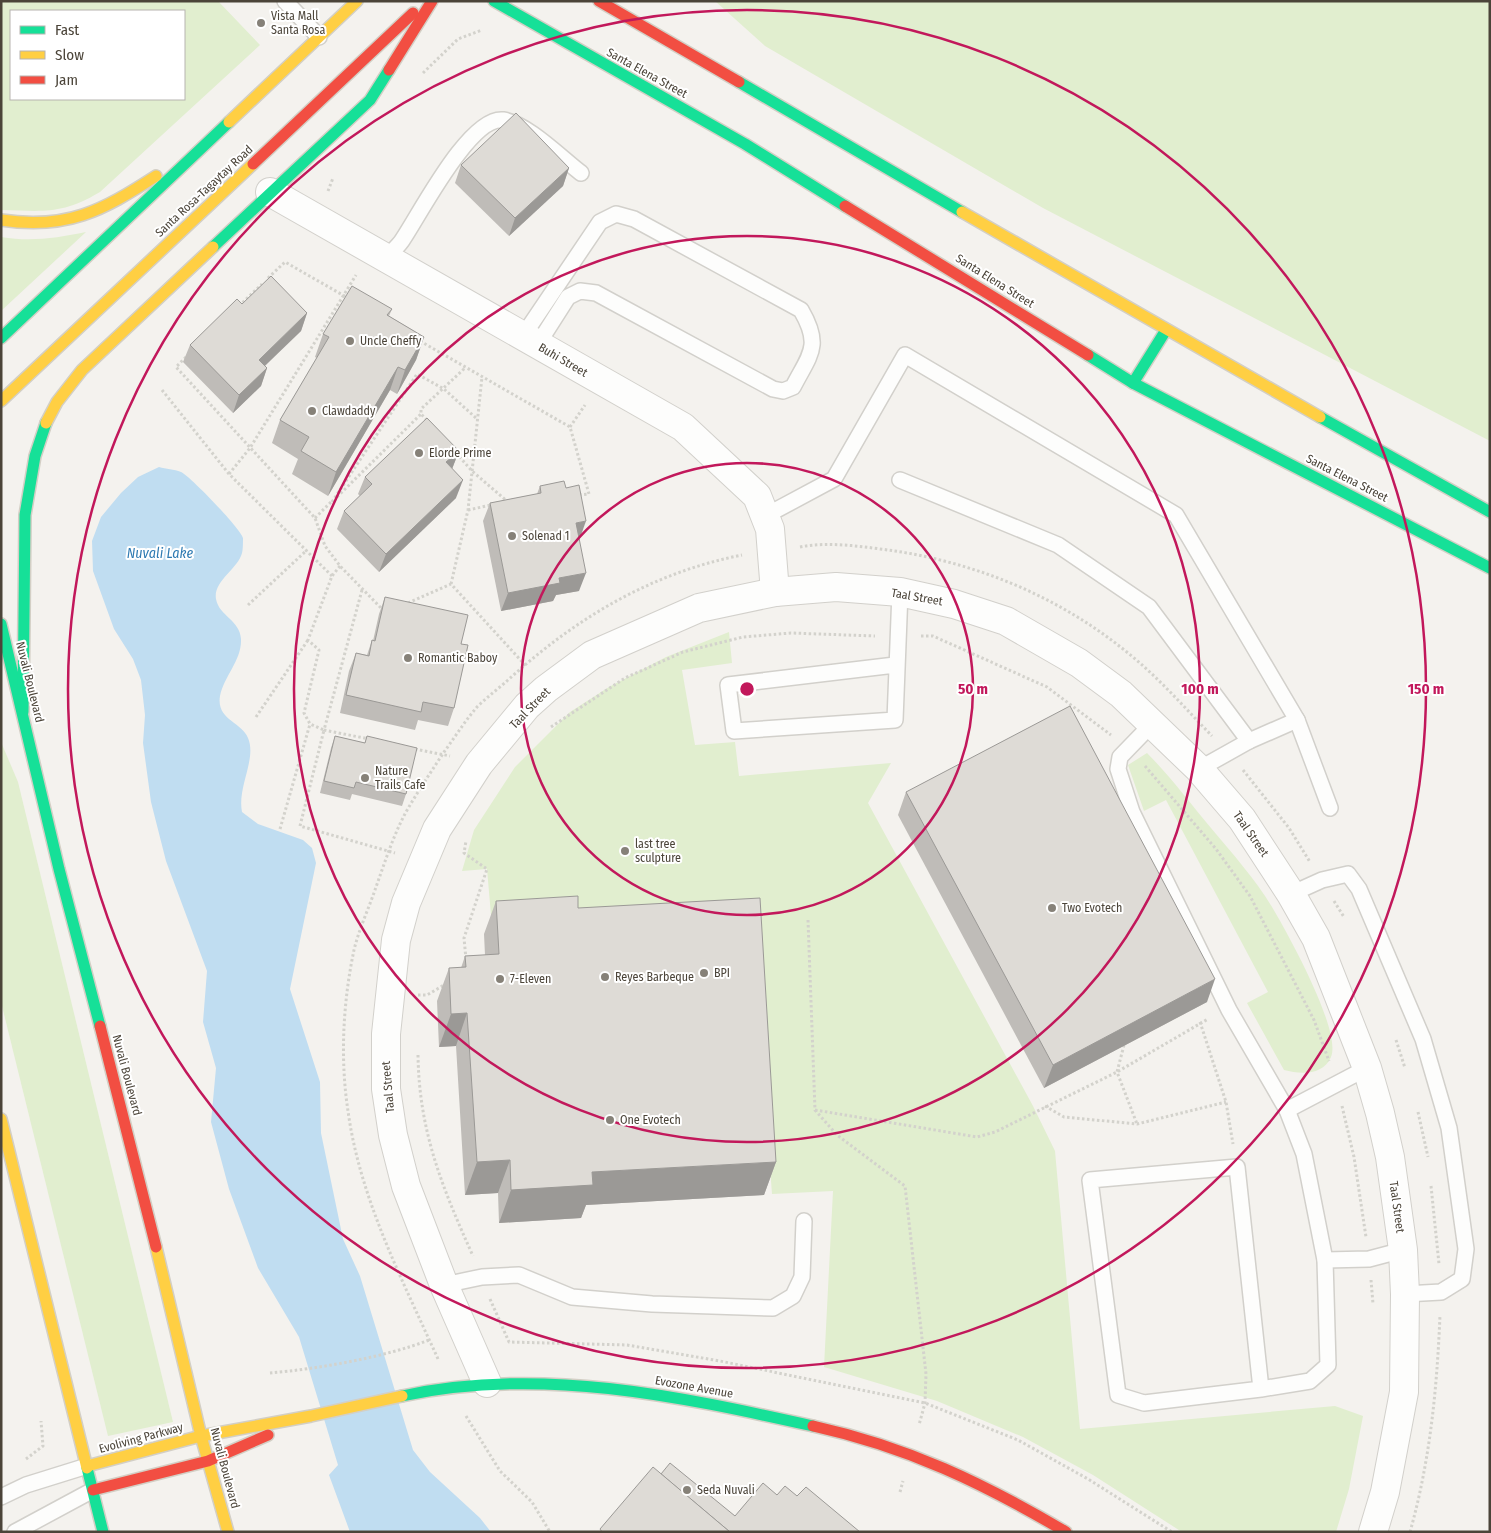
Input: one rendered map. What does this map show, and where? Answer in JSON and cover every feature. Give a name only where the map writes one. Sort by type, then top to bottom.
[{"type":"main road","points":[[1,338],[220,134],[357,1]]},
{"type":"main road","name":"Santa Rosa-Tagaytay Road","points":[[1,401],[425,1]]},
{"type":"main road","points":[[24,712],[25,515],[28,485],[44,427],[57,402],[77,376],[270,192],[370,100],[432,1]]},
{"type":"main road","name":"Santa Elena Street","points":[[494,1],[745,144],[1133,382],[1490,568]]},
{"type":"main road","points":[[599,1],[1166,330],[1490,512]]},
{"type":"main road","points":[[1,220],[23,225],[45,225],[92,213],[134,190],[220,134]]},
{"type":"main road","points":[[169,271],[203,256]]},
{"type":"main road","points":[[111,298],[144,283]]},
{"type":"main road","points":[[1133,382],[1166,330]]},
{"type":"main road","name":"Nuvali Boulevard","points":[[1,624],[24,712],[59,869],[128,1132],[201,1436],[228,1532]]},
{"type":"main road","points":[[1,1119],[104,1532]]},
{"type":"main road","name":"Evozone Avenue","points":[[201,1436],[311,1416],[450,1386],[486,1383],[565,1384],[630,1390],[789,1419],[851,1434],[911,1453],[1005,1496],[1057,1530]]},
{"type":"main road","name":"Evozone Avenue","points":[[208,1461],[285,1428],[297,1418]]},
{"type":"main road","name":"Evoliving Parkway","points":[[86,1466],[201,1436]]},
{"type":"main road","points":[[93,1490],[208,1461]]},
{"type":"street","name":"Buhi Street","points":[[270,192],[683,427],[757,496],[770,529],[775,592]]},
{"type":"street","name":"Taal Street","points":[[486,1383],[444,1286],[406,1186],[393,1135],[386,1088],[386,1034],[396,940],[406,903],[437,829],[479,764],[527,706],[546,689],[592,655],[699,608],[775,592],[836,587],[900,592],[954,604],[1006,621],[1079,663],[1121,694],[1200,769],[1242,819],[1291,894],[1316,938],[1367,1068],[1390,1157],[1403,1250],[1405,1294],[1404,1392],[1385,1492],[1373,1532]]},
{"type":"lane","points":[[285,1],[319,37]]},
{"type":"lane","points":[[379,255],[402,242],[451,160],[488,123],[502,120],[522,126],[581,173]]},
{"type":"lane","points":[[616,214],[634,219],[801,310],[812,329],[812,349],[793,387],[783,391],[773,389],[596,294],[580,291],[568,297],[530,340],[600,222],[616,214]]},
{"type":"lane","points":[[765,516],[834,479],[905,355],[1176,514],[1297,720],[1330,808]]},
{"type":"lane","points":[[900,480],[1058,545],[1149,607],[1249,741]]},
{"type":"lane","points":[[896,665],[728,685],[734,731],[895,720],[900,592]]},
{"type":"lane","points":[[1200,769],[1249,741],[1297,720]]},
{"type":"lane","points":[[1151,724],[1120,757],[1118,769],[1132,812],[1229,1010],[1287,1110],[1304,1154],[1325,1260],[1328,1365],[1310,1381],[1261,1389],[1144,1403],[1118,1395],[1090,1180],[1237,1167],[1261,1389]]},
{"type":"lane","points":[[1291,894],[1322,880],[1348,874],[1360,889],[1423,1039],[1448,1128],[1466,1249],[1462,1279],[1441,1292],[1405,1294]]},
{"type":"lane","points":[[1287,1110],[1367,1068]]},
{"type":"lane","points":[[444,1286],[482,1277],[519,1275],[572,1297],[652,1304],[773,1308],[793,1296],[802,1276],[804,1221]]},
{"type":"lane","points":[[1325,1260],[1369,1259],[1403,1250]]},
{"type":"lane","points":[[1,1496],[26,1485],[86,1466]]},
{"type":"lane","points":[[15,1532],[93,1490]]},
{"type":"path","points":[[419,77],[458,40],[482,30]]},
{"type":"path","points":[[326,196],[332,179],[337,173]]},
{"type":"path","points":[[229,474],[250,448],[342,295],[379,255]]},
{"type":"path","points":[[237,308],[285,262],[351,300]]},
{"type":"path","points":[[416,339],[570,427],[589,494],[571,496]]},
{"type":"path","points":[[189,354],[176,368],[315,518],[325,546],[340,566],[386,614]]},
{"type":"path","points":[[315,518],[421,414],[421,409],[465,368]]},
{"type":"path","points":[[332,502],[417,374],[444,388],[476,418]]},
{"type":"path","points":[[451,584],[468,510],[476,418],[482,377]]},
{"type":"path","points":[[162,390],[229,474],[332,576]]},
{"type":"path","points":[[421,414],[428,421]]},
{"type":"path","points":[[453,449],[472,470],[508,502]]},
{"type":"path","points":[[468,510],[517,501]]},
{"type":"path","points":[[550,1532],[532,1502],[500,1471],[450,1386],[429,1340],[372,1209],[357,1160],[348,1112],[343,1064],[347,999],[354,948],[405,814],[428,775],[478,706],[570,629],[619,598],[688,570],[740,555],[772,553],[810,545],[876,548],[932,557],[986,572],[1088,622],[1129,654],[1170,692],[1257,786],[1289,828],[1347,923]]},
{"type":"path","points":[[248,605],[307,550]]},
{"type":"path","points":[[256,717],[308,640],[332,576],[340,566]]},
{"type":"path","points":[[402,606],[451,584]]},
{"type":"path","points":[[451,584],[546,689],[570,712],[544,732]]},
{"type":"path","points":[[362,590],[300,826],[389,852],[424,858]]},
{"type":"path","points":[[308,640],[319,650],[304,713],[310,724],[324,730],[379,741]]},
{"type":"path","points":[[1082,714],[1130,748],[1216,849],[1250,896],[1314,1020],[1337,1083],[1354,1157],[1369,1259],[1374,1311]]},
{"type":"path","points":[[280,829],[310,724]]},
{"type":"path","points":[[406,747],[443,754],[479,764]]},
{"type":"path","points":[[464,966],[464,938],[487,869],[464,853],[470,834]]},
{"type":"path","points":[[808,920],[815,1110],[836,1135],[905,1186],[926,1374],[925,1404],[900,1492]]},
{"type":"path","points":[[417,1004],[417,995],[427,995],[436,992],[447,982]]},
{"type":"path","points":[[815,1110],[977,1137],[995,1132],[1117,1072],[1200,1022],[1229,1010]]},
{"type":"path","points":[[1200,1022],[1226,1102],[1237,1167]]},
{"type":"path","points":[[1393,1033],[1407,1075]]},
{"type":"path","points":[[1124,1045],[1117,1072],[1137,1124]]},
{"type":"path","points":[[418,1050],[418,1088],[429,1147],[444,1192],[509,1342],[627,1345],[720,1361],[925,1404],[1018,1440],[1088,1479],[1172,1532]]},
{"type":"path","points":[[1045,1106],[1064,1117],[1137,1124],[1226,1102]]},
{"type":"path","points":[[1417,1110],[1428,1165]]},
{"type":"path","points":[[1410,1532],[1420,1495],[1438,1375],[1441,1292],[1431,1182]]},
{"type":"path","points":[[270,1373],[294,1371],[408,1348],[429,1340]]},
{"type":"path","points":[[21,1463],[43,1446],[41,1421]]},
{"type":"green space","points":[[1,1],[218,1],[260,45],[100,192],[74,205],[41,211],[1,210]]},
{"type":"green space","points":[[715,1],[1490,1],[1490,441],[1043,208],[765,46]]},
{"type":"green space","points":[[86,232],[1,311],[1,237],[44,239]]},
{"type":"green space","points":[[729,632],[732,663],[682,670],[695,745],[735,742],[739,776],[891,763],[868,803],[1033,1106],[1055,1151],[1080,1429],[1335,1406],[1363,1416],[1349,1489],[1336,1532],[1182,1532],[1093,1475],[1023,1437],[937,1401],[824,1367],[833,1191],[772,1194],[751,915],[491,915],[487,869],[462,871],[474,830],[515,767],[570,712],[609,687],[666,657]]},
{"type":"green space","points":[[1,742],[18,782],[173,1422],[108,1436],[1,1002]]},
{"type":"green space","points":[[1147,753],[1172,780],[1243,866],[1279,920],[1311,982],[1329,1026],[1332,1044],[1331,1057],[1323,1068],[1304,1073],[1284,1070],[1247,1003],[1268,992],[1166,800],[1144,811],[1128,765]]},
{"type":"water","name":"Nuvali Lake","points":[[159,467],[178,471],[186,475],[225,514],[243,538],[240,559],[218,586],[216,593],[218,605],[237,627],[241,639],[239,654],[222,689],[220,704],[226,716],[245,733],[250,746],[249,764],[242,793],[242,812],[258,824],[303,840],[312,848],[316,863],[290,989],[320,1082],[321,1133],[343,1239],[360,1276],[413,1450],[430,1472],[480,1518],[491,1532],[350,1532],[329,1475],[338,1465],[299,1337],[258,1268],[229,1189],[211,1122],[216,1068],[203,1022],[207,971],[166,861],[151,802],[143,743],[145,715],[141,680],[133,659],[114,629],[93,571],[92,541],[101,517],[121,493],[138,477]]},
{"type":"building","points":[[516,113],[569,168],[515,218],[461,165]]},
{"type":"building","points":[[271,276],[307,313],[259,360],[267,368],[239,395],[190,345],[237,299],[242,304]]},
{"type":"building","points":[[352,286],[392,309],[387,315],[424,337],[405,370],[398,367],[336,472],[301,451],[309,437],[280,420],[329,337],[323,334]]},
{"type":"building","points":[[427,418],[459,451],[446,462],[463,480],[386,554],[344,511],[372,484],[365,477]]},
{"type":"building","points":[[564,481],[566,488],[579,485],[586,521],[576,523],[586,573],[559,578],[560,583],[508,593],[490,503],[541,493],[540,486]]},
{"type":"building","points":[[385,597],[468,615],[461,644],[468,645],[454,708],[423,702],[421,712],[346,695],[356,653],[369,656],[372,640],[375,641]]},
{"type":"building","name":"Two Evotech","points":[[1070,706],[1215,979],[1053,1065],[906,792]]},
{"type":"building","points":[[335,736],[365,743],[367,736],[417,748],[406,794],[356,782],[354,788],[324,781]]},
{"type":"building","name":"One Evotech","points":[[578,896],[578,908],[760,898],[776,1162],[592,1172],[593,1185],[511,1190],[510,1160],[477,1162],[467,1013],[451,1014],[449,968],[466,967],[465,956],[499,954],[496,901]]},
{"type":"building","points":[[670,1463],[735,1516],[763,1483],[777,1495],[785,1486],[797,1496],[806,1487],[860,1532],[730,1532],[661,1474]]},
{"type":"building","points":[[653,1467],[730,1532],[602,1532],[600,1529]]},
{"type":"traffic: fast","points":[[494,1],[745,144],[845,206]]},
{"type":"traffic: fast","points":[[213,247],[370,100],[389,70]]},
{"type":"traffic: fast","points":[[739,82],[962,212]]},
{"type":"traffic: fast","points":[[1,338],[229,122]]},
{"type":"traffic: fast","points":[[1133,383],[1166,330]]},
{"type":"traffic: fast","points":[[1088,355],[1133,383],[1490,568]]},
{"type":"traffic: fast","points":[[1320,417],[1490,512]]},
{"type":"traffic: fast","points":[[23,712],[25,515],[35,456],[46,423]]},
{"type":"traffic: fast","points":[[1,624],[59,869],[100,1026]]},
{"type":"traffic: fast","points":[[402,1396],[454,1387],[505,1384],[557,1384],[609,1388],[660,1395],[813,1426]]},
{"type":"traffic: fast","points":[[87,1468],[103,1532]]},
{"type":"traffic: slow","points":[[229,122],[357,1]]},
{"type":"traffic: slow","points":[[1,401],[253,164]]},
{"type":"traffic: slow","points":[[1,220],[45,222],[65,220],[83,215],[118,199],[156,176]]},
{"type":"traffic: slow","points":[[962,212],[1320,417]]},
{"type":"traffic: slow","points":[[46,423],[57,402],[82,370],[213,247]]},
{"type":"traffic: slow","points":[[1,1119],[87,1468]]},
{"type":"traffic: slow","points":[[156,1247],[201,1436],[228,1532]]},
{"type":"traffic: slow","points":[[87,1466],[201,1436],[311,1416],[402,1396]]},
{"type":"traffic: jam","points":[[389,70],[432,1]]},
{"type":"traffic: jam","points":[[599,1],[739,82]]},
{"type":"traffic: jam","points":[[253,164],[413,13]]},
{"type":"traffic: jam","points":[[845,206],[1088,355]]},
{"type":"traffic: jam","points":[[100,1026],[156,1247]]},
{"type":"traffic: jam","points":[[813,1426],[881,1445],[944,1468],[975,1482],[1066,1532]]},
{"type":"traffic: jam","points":[[93,1490],[208,1461],[268,1435]]},
{"type":"place","name":"Vista Mall Santa Rosa","points":[[261,23]]},
{"type":"place","name":"Uncle Cheffy","points":[[350,341]]},
{"type":"place","name":"Clawdaddy","points":[[312,411]]},
{"type":"place","name":"Elorde Prime","points":[[419,453]]},
{"type":"place","name":"Solenad 1","points":[[512,536]]},
{"type":"place","name":"Romantic Baboy","points":[[408,658]]},
{"type":"place","name":"Nature Trails Cafe","points":[[365,778]]},
{"type":"place","name":"last tree sculpture","points":[[625,851]]},
{"type":"place","name":"Two Evotech","points":[[1052,908]]},
{"type":"place","name":"BPI","points":[[704,973]]},
{"type":"place","name":"Reyes Barbeque","points":[[605,977]]},
{"type":"place","name":"7-Eleven","points":[[500,979]]},
{"type":"place","name":"One Evotech","points":[[610,1120]]},
{"type":"place","name":"Seda Nuvali","points":[[687,1490]]}]
